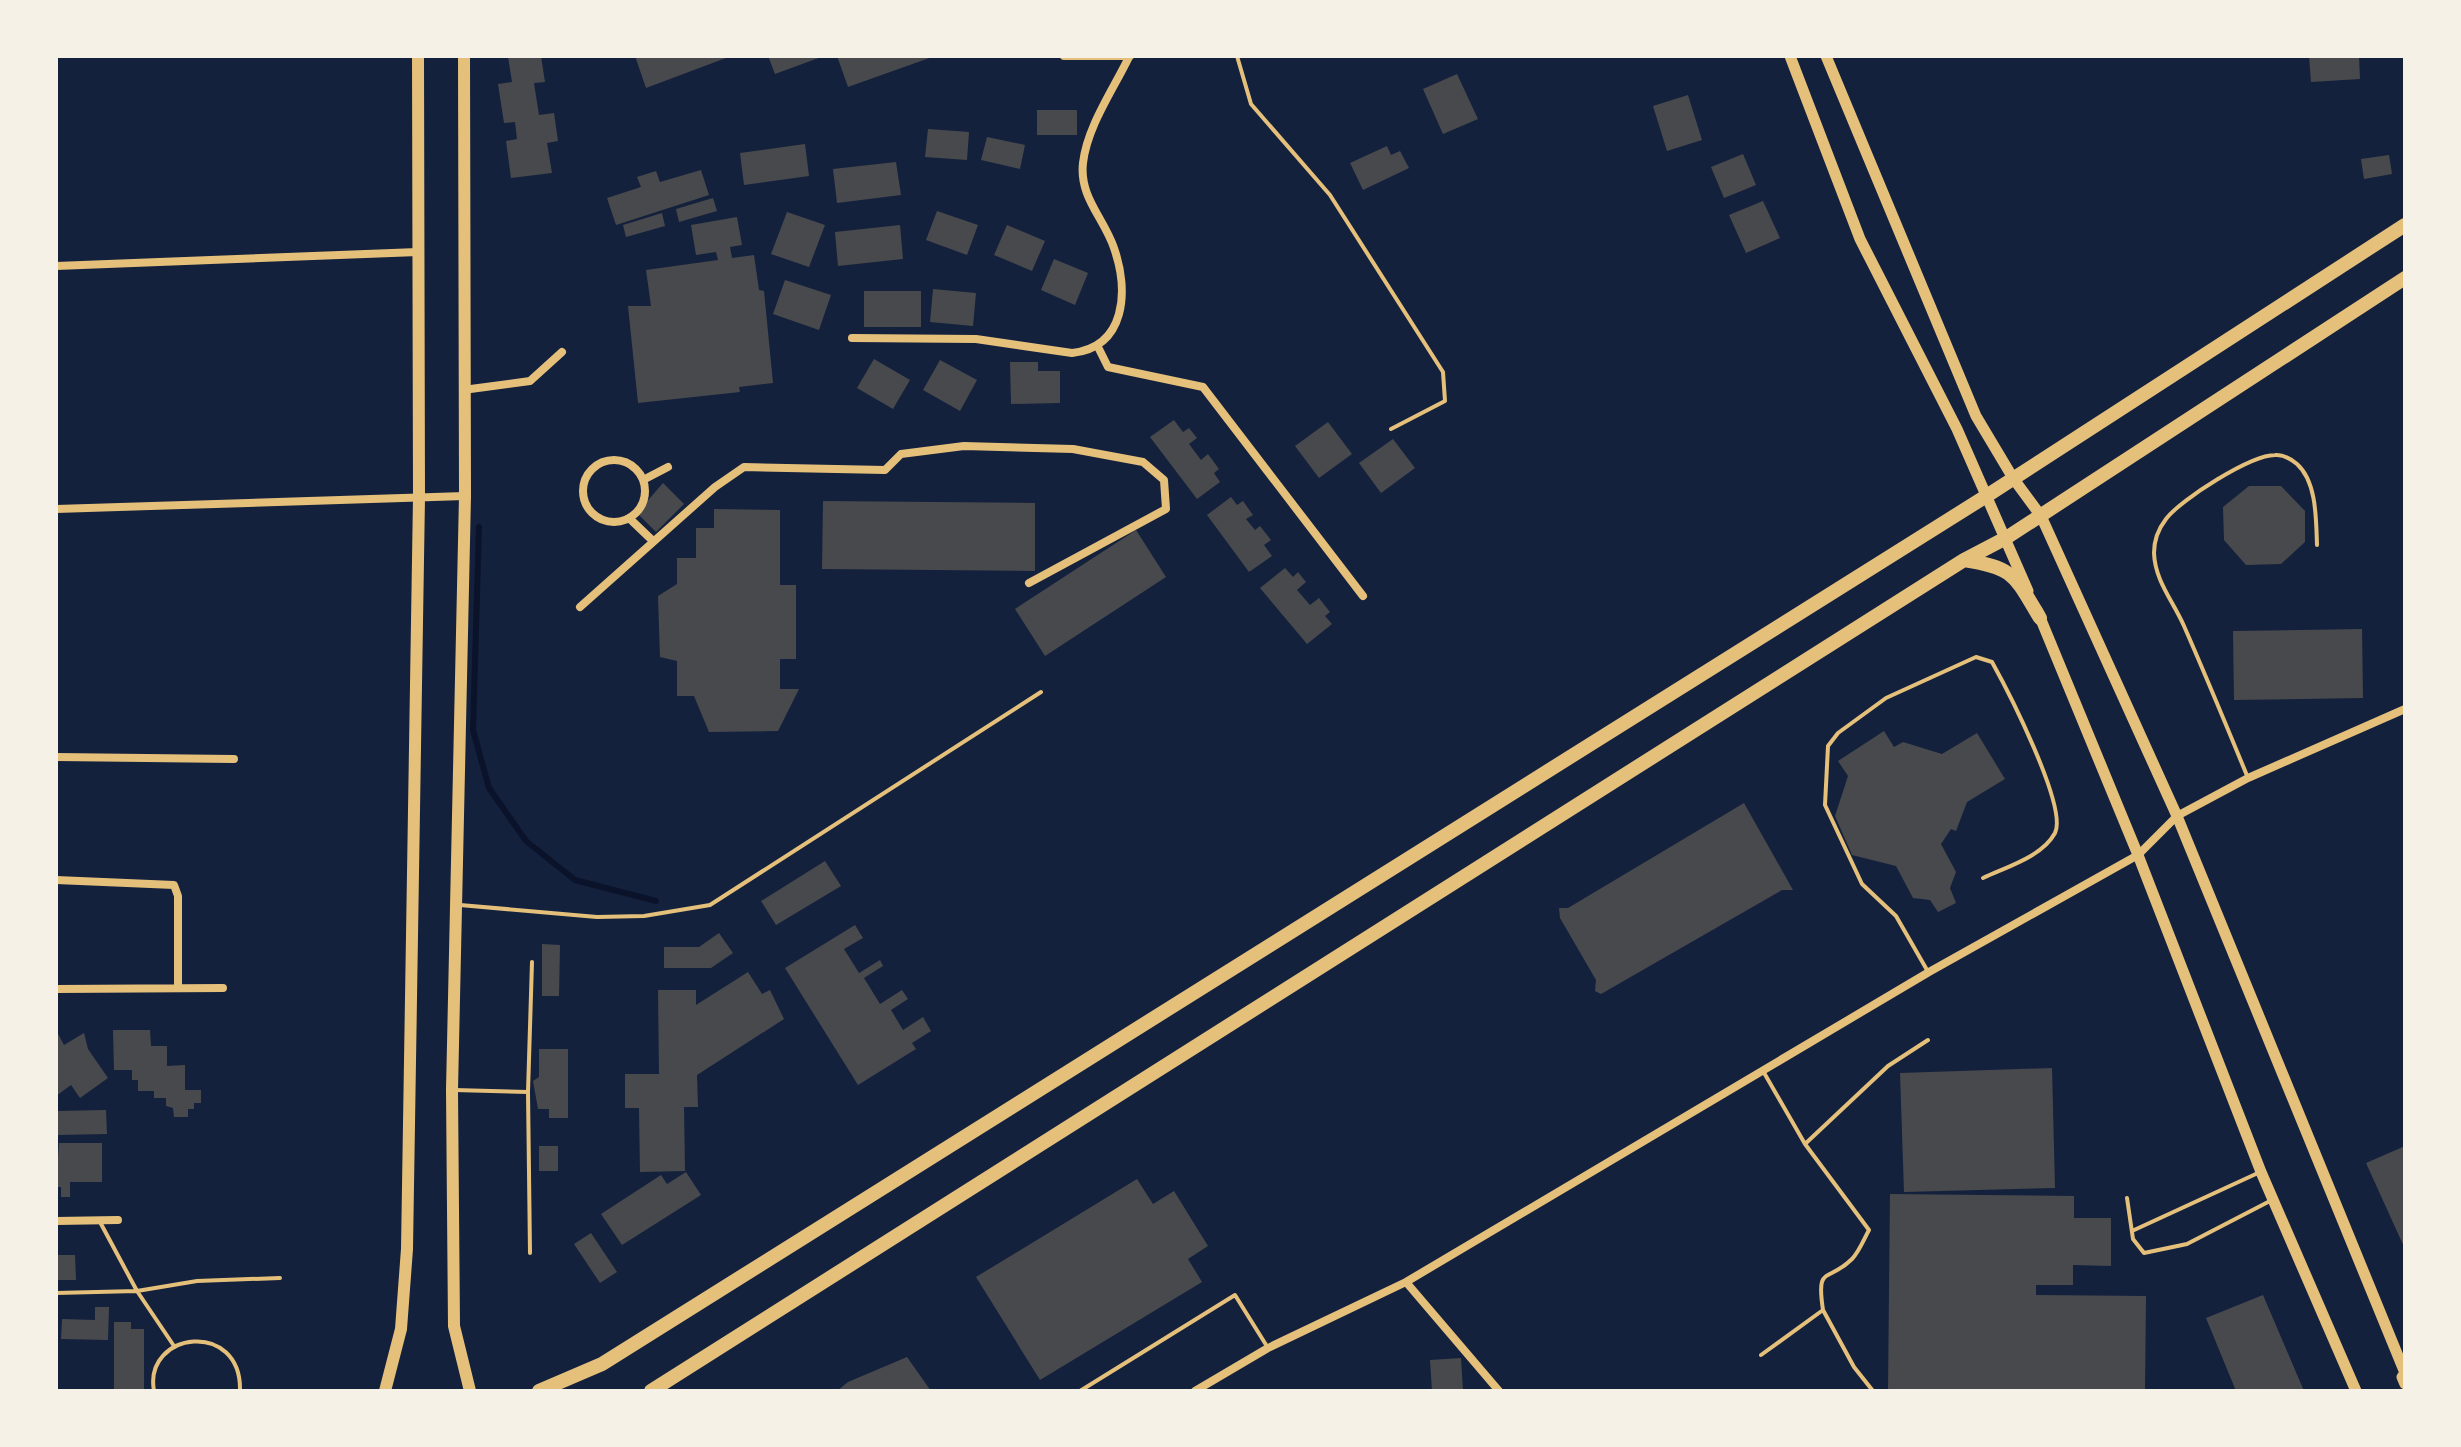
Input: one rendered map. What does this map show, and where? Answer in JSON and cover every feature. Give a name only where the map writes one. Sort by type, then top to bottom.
[{"type":"highway","points":[[539,1391],[602,1364],[1988,495],[2405,225]]},
{"type":"highway","points":[[651,1391],[1964,560],[2041,516],[2405,278]]},
{"type":"highway","points":[[1964,560],[2000,566],[2016,580],[2040,618]]},
{"type":"main road","points":[[385,1391],[401,1329],[407,1249],[419,497],[418,56]]},
{"type":"main road","points":[[464,56],[465,496],[453,904],[452,1090],[454,1326],[470,1391]]},
{"type":"street","points":[[852,338],[976,339],[1072,353],[1087,351],[1097,345],[1117,326],[1123,308],[1114,247],[1086,195],[1083,164],[1087,141],[1130,57],[1064,56]]},
{"type":"street","points":[[1790,56],[1860,239],[1988,495],[2138,855],[2272,1200],[2356,1391]]},
{"type":"street","points":[[1826,56],[1976,416],[2013,478],[2041,516],[2177,816],[2405,1373],[2402,1377],[2405,1384]]},
{"type":"street","points":[[56,266],[418,252]]},
{"type":"street","points":[[1097,345],[1108,367],[1203,387],[1363,596]]},
{"type":"street","points":[[463,390],[530,381],[562,352]]},
{"type":"street","points":[[580,607],[653,541],[744,467],[885,470],[901,454],[964,446],[1073,449],[1143,462],[1164,480],[1166,509],[1029,583]]},
{"type":"street","points":[[621,461],[630,465],[643,480],[644,497],[629,518],[604,521],[590,512],[583,496],[586,477],[601,463],[621,461]]},
{"type":"street","points":[[643,480],[668,467]]},
{"type":"street","points":[[56,509],[465,496]]},
{"type":"street","points":[[629,518],[653,541]]},
{"type":"street","points":[[1195,1391],[1268,1348],[1406,1282],[1929,972],[2138,855],[2177,816],[2248,778],[2405,709]]},
{"type":"street","points":[[56,757],[234,759]]},
{"type":"street","points":[[56,880],[174,885],[178,896],[178,986]]},
{"type":"street","points":[[56,989],[223,988]]},
{"type":"street","points":[[56,1221],[118,1220]]},
{"type":"street","points":[[1406,1282],[1499,1391]]},
{"type":"lane","points":[[2248,778],[2182,621],[2160,583],[2154,554],[2157,534],[2167,517],[2180,505],[2253,460],[2276,454],[2300,466],[2306,478],[2315,507],[2317,545]]},
{"type":"lane","points":[[1929,972],[1896,916],[1862,884],[1825,805],[1828,746],[1838,733],[1886,698],[1976,657],[1992,662],[2010,693],[2056,807],[2057,830],[2042,849],[1983,878]]},
{"type":"lane","points":[[453,904],[597,917],[644,916],[710,905],[1041,692]]},
{"type":"lane","points":[[530,1253],[528,1092],[532,962]]},
{"type":"lane","points":[[1805,1144],[1888,1066],[1928,1040]]},
{"type":"lane","points":[[1763,1071],[1805,1144],[1869,1230],[1851,1260],[1825,1274],[1820,1287],[1823,1310],[1854,1367],[1873,1391]]},
{"type":"lane","points":[[452,1090],[528,1092]]},
{"type":"lane","points":[[2132,1231],[2261,1172]]},
{"type":"lane","points":[[2127,1198],[2133,1239],[2144,1253],[2187,1244],[2272,1200]]},
{"type":"lane","points":[[98,1220],[137,1291],[174,1346]]},
{"type":"lane","points":[[56,1293],[137,1291],[197,1281],[280,1278]]},
{"type":"lane","points":[[1080,1391],[1235,1295],[1268,1348]]},
{"type":"lane","points":[[1761,1355],[1823,1310]]},
{"type":"lane","points":[[154,1391],[155,1369],[174,1346],[188,1341],[216,1344],[236,1363],[240,1391]]},
{"type":"path","points":[[1237,56],[1251,104],[1330,195],[1443,372],[1445,401],[1391,429]]},
{"type":"building","points":[[541,56],[545,82],[534,83],[539,115],[554,113],[558,141],[547,143],[552,173],[511,178],[506,141],[517,139],[515,122],[504,123],[498,84],[512,82],[508,57]]},
{"type":"building","points":[[635,56],[725,56],[726,58],[646,88]]},
{"type":"building","points":[[768,56],[824,56],[775,74]]},
{"type":"building","points":[[837,56],[935,56],[848,87]]},
{"type":"building","points":[[2309,56],[2359,56],[2360,79],[2311,82]]},
{"type":"building","points":[[1457,74],[1478,119],[1443,134],[1423,89]]},
{"type":"building","points":[[1688,95],[1702,140],[1667,151],[1653,106]]},
{"type":"building","points":[[1037,110],[1077,110],[1077,135],[1037,135]]},
{"type":"building","points":[[928,129],[969,132],[967,160],[925,157]]},
{"type":"building","points":[[987,137],[1025,145],[1020,169],[981,160]]},
{"type":"building","points":[[805,144],[809,176],[744,185],[740,153]]},
{"type":"building","points":[[1387,146],[1391,155],[1400,151],[1409,168],[1363,190],[1350,163]]},
{"type":"building","points":[[1743,154],[1756,185],[1724,198],[1711,167]]},
{"type":"building","points":[[2389,155],[2392,174],[2364,179],[2361,159]]},
{"type":"building","points":[[896,162],[901,195],[837,203],[833,169]]},
{"type":"building","points":[[701,170],[709,195],[616,225],[607,198],[641,187],[637,177],[656,171],[660,182]]},
{"type":"building","points":[[713,198],[717,211],[679,222],[676,209]]},
{"type":"building","points":[[1763,201],[1780,238],[1746,253],[1729,215]]},
{"type":"building","points":[[937,211],[978,225],[967,255],[926,240]]},
{"type":"building","points":[[787,212],[825,225],[809,267],[771,254]]},
{"type":"building","points":[[662,213],[665,226],[626,237],[623,225]]},
{"type":"building","points":[[737,217],[742,245],[730,247],[732,258],[754,255],[759,290],[764,291],[773,383],[739,387],[740,392],[638,403],[628,306],[651,306],[646,270],[718,260],[716,252],[696,255],[691,225]]},
{"type":"building","points":[[900,225],[903,259],[838,266],[835,232]]},
{"type":"building","points":[[1007,225],[1045,241],[1032,271],[994,255]]},
{"type":"building","points":[[1054,259],[1088,273],[1075,305],[1041,290]]},
{"type":"building","points":[[785,280],[831,295],[819,330],[773,314]]},
{"type":"building","points":[[933,289],[976,293],[973,326],[930,322]]},
{"type":"building","points":[[864,291],[921,291],[921,327],[864,327]]},
{"type":"building","points":[[874,359],[910,380],[893,409],[857,388]]},
{"type":"building","points":[[940,360],[977,380],[960,411],[923,390]]},
{"type":"building","points":[[1010,362],[1038,362],[1038,371],[1060,371],[1060,403],[1011,404]]},
{"type":"building","points":[[1174,420],[1183,432],[1189,428],[1197,438],[1189,444],[1201,460],[1208,454],[1219,469],[1214,473],[1220,482],[1197,499],[1150,437]]},
{"type":"building","points":[[1328,422],[1352,454],[1319,478],[1295,446]]},
{"type":"building","points":[[1393,439],[1415,468],[1381,493],[1359,463]]},
{"type":"building","points":[[663,483],[684,504],[656,532],[637,513]]},
{"type":"building","points":[[2249,486],[2281,486],[2305,511],[2305,542],[2281,564],[2246,565],[2224,540],[2223,507]]},
{"type":"building","points":[[1231,497],[1237,505],[1243,501],[1253,515],[1246,519],[1255,530],[1260,526],[1271,540],[1264,545],[1272,556],[1249,572],[1207,515]]},
{"type":"building","points":[[823,501],[1035,503],[1035,571],[822,569]]},
{"type":"building","points":[[714,509],[780,510],[780,585],[796,585],[796,659],[780,659],[780,689],[799,689],[778,731],[709,732],[694,696],[677,696],[677,661],[660,657],[658,596],[677,584],[677,558],[696,558],[696,528],[714,528]]},
{"type":"building","points":[[1136,530],[1166,577],[1045,656],[1015,609]]},
{"type":"building","points":[[1285,568],[1293,577],[1298,572],[1306,582],[1297,590],[1310,605],[1319,598],[1330,612],[1325,616],[1332,624],[1307,644],[1260,588]]},
{"type":"building","points":[[2362,629],[2363,698],[2234,700],[2233,631]]},
{"type":"building","points":[[1884,731],[1894,747],[1903,742],[1942,754],[1977,733],[2005,779],[1967,802],[1956,831],[1951,829],[1941,844],[1956,872],[1950,888],[1956,903],[1938,912],[1930,900],[1913,898],[1896,866],[1852,855],[1835,816],[1848,776],[1838,761]]},
{"type":"building","points":[[1744,803],[1793,890],[1782,890],[1601,994],[1595,991],[1596,980],[1560,918],[1559,908],[1568,908]]},
{"type":"building","points":[[825,861],[841,886],[776,925],[761,901]]},
{"type":"building","points":[[855,925],[863,938],[844,949],[859,973],[880,960],[883,966],[864,978],[880,1004],[902,990],[908,999],[891,1010],[903,1030],[923,1017],[931,1031],[912,1043],[916,1049],[858,1085],[785,968]]},
{"type":"building","points":[[719,933],[733,953],[711,968],[664,968],[664,947],[699,947]]},
{"type":"building","points":[[542,944],[560,945],[559,996],[542,996]]},
{"type":"building","points":[[748,972],[762,994],[770,990],[784,1019],[697,1075],[698,1107],[684,1107],[685,1171],[640,1172],[639,1108],[625,1108],[625,1074],[659,1074],[658,990],[696,990],[696,1005]]},
{"type":"building","points":[[56,1030],[64,1045],[84,1033],[88,1049],[108,1078],[80,1098],[71,1085],[56,1096]]},
{"type":"building","points":[[113,1030],[150,1030],[151,1046],[167,1046],[167,1066],[185,1065],[185,1090],[201,1090],[201,1103],[194,1103],[194,1109],[188,1109],[188,1117],[174,1117],[173,1108],[166,1106],[166,1098],[154,1098],[154,1091],[138,1091],[138,1080],[132,1080],[132,1070],[114,1070]]},
{"type":"building","points":[[539,1049],[568,1049],[568,1118],[549,1118],[549,1109],[538,1109],[533,1081],[539,1077]]},
{"type":"building","points":[[2052,1068],[2055,1188],[1904,1192],[1900,1073]]},
{"type":"building","points":[[106,1110],[107,1134],[58,1135],[57,1111]]},
{"type":"building","points":[[59,1143],[102,1143],[102,1182],[70,1182],[70,1197],[61,1197],[61,1187],[56,1187]]},
{"type":"building","points":[[539,1146],[558,1146],[558,1171],[539,1171]]},
{"type":"building","points":[[2405,1146],[2405,1249],[2366,1163]]},
{"type":"building","points":[[686,1172],[701,1195],[622,1245],[601,1214],[661,1175],[667,1184]]},
{"type":"building","points":[[1137,1179],[1153,1204],[1174,1191],[1208,1246],[1188,1259],[1202,1282],[1040,1380],[976,1277]]},
{"type":"building","points":[[1890,1194],[2074,1196],[2074,1218],[2111,1218],[2111,1266],[2073,1265],[2073,1285],[2036,1285],[2036,1295],[2146,1296],[2145,1391],[1888,1391]]},
{"type":"building","points":[[591,1233],[617,1272],[600,1283],[574,1244]]},
{"type":"building","points":[[56,1255],[75,1255],[76,1280],[56,1280]]},
{"type":"building","points":[[2263,1295],[2304,1391],[2236,1391],[2206,1318]]},
{"type":"building","points":[[95,1307],[109,1307],[108,1340],[61,1339],[62,1319],[95,1320]]},
{"type":"building","points":[[114,1322],[131,1322],[131,1329],[144,1329],[144,1391],[114,1391]]},
{"type":"building","points":[[907,1357],[931,1391],[837,1391],[848,1382]]},
{"type":"building","points":[[1461,1358],[1463,1391],[1432,1391],[1430,1360]]},
{"type":"waterway","points":[[479,527],[473,730],[489,788],[526,841],[575,880],[656,901]]}]
